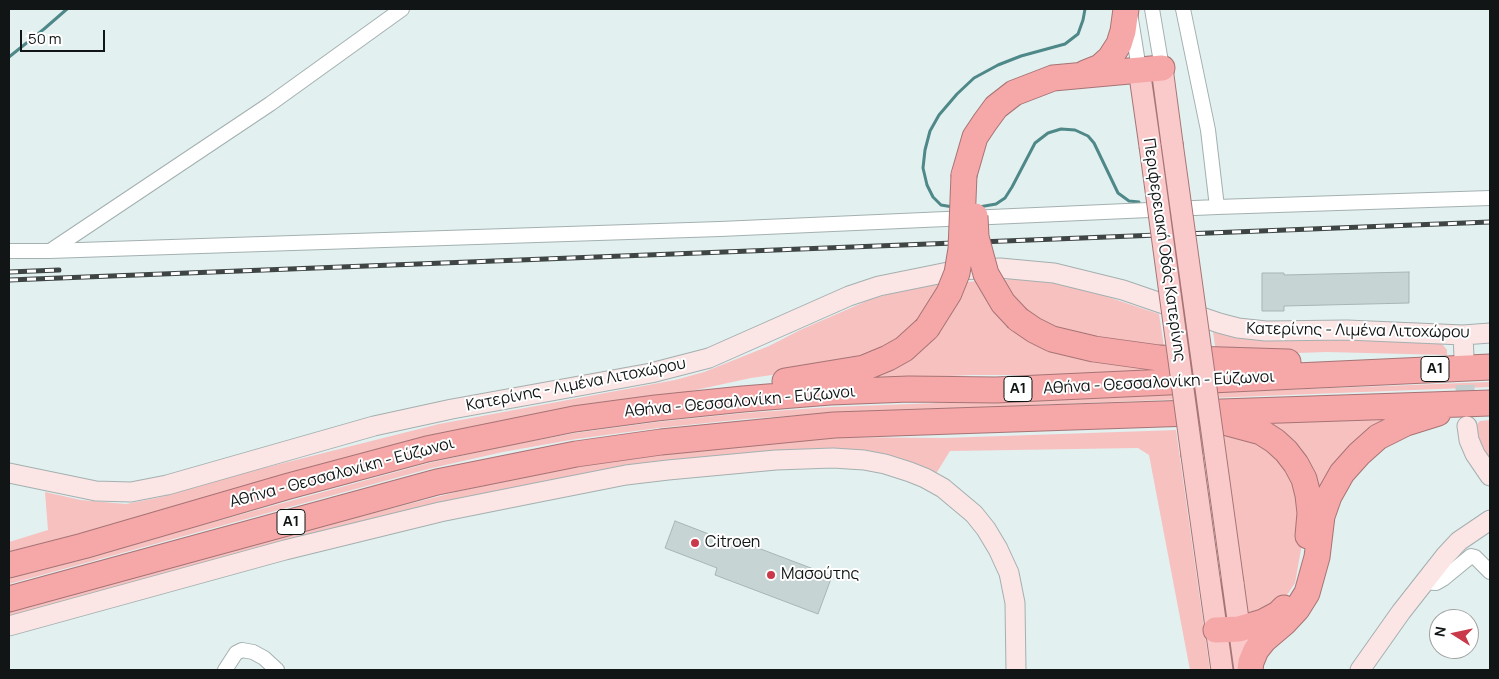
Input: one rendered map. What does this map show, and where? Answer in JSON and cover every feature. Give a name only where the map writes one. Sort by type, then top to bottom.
[{"type":"highway","points":[[656,408],[702,393],[864,368],[904,349],[927,328],[949,292],[956,273],[961,249],[975,137],[984,122],[996,107],[1014,93],[1053,78],[1089,72],[1100,67],[1110,58],[1119,44],[1128,9]]},
{"type":"highway","points":[[1075,75],[1152,77]]},
{"type":"highway","points":[[1152,77],[1056,90],[1038,95],[1022,103],[1006,116],[990,136],[971,176],[976,238],[980,256],[986,274],[1003,303],[1018,319],[1034,330],[1052,339],[1094,349],[1159,358],[1324,363],[1381,371]]},
{"type":"highway","name":"Αθήνα - Θεσσαλονίκη - Εύζωνοι","points":[[9,565],[83,546],[427,448],[574,419],[656,408],[840,392],[909,389],[1005,390],[1490,367]]},
{"type":"highway","points":[[1250,670],[1256,650],[1264,640],[1298,609],[1307,593],[1317,557],[1322,516],[1329,496],[1342,473],[1378,437],[1392,429],[1420,418],[1484,403]]},
{"type":"highway","name":"Αθήνα - Θεσσαλονίκη - Εύζωνοι","points":[[9,599],[427,485],[506,467],[576,454],[661,442],[834,425],[1484,403]]},
{"type":"highway","points":[[1163,415],[1226,422],[1261,432],[1286,451],[1304,479],[1308,495],[1309,532],[1302,573],[1297,589],[1289,603],[1278,614],[1228,637]]},
{"type":"highway","points":[[1228,637],[1264,638],[1275,631]]},
{"type":"main road","name":"Περιφερειακή Οδός Κατερίνης","points":[[1152,77],[1172,143],[1233,583],[1228,637],[1222,670]]},
{"type":"main road","name":"Περιφερειακή Οδός Κατερίνης","points":[[1152,77],[1150,146],[1210,587],[1228,637],[1245,670]]},
{"type":"main road","name":"Κατερίνης - Λιμένα Λιτοχώρου","points":[[9,473],[96,491],[131,492],[167,486],[374,426],[452,408],[651,373],[710,358],[849,296],[888,284],[958,270],[1000,268],[1054,273],[1123,290],[1238,328],[1266,331],[1347,330],[1463,335],[1490,333]]},
{"type":"main road","points":[[1463,335],[1464,356]]},
{"type":"main road","points":[[1466,426],[1475,454],[1490,476]]},
{"type":"main road","points":[[9,626],[285,550],[440,512],[535,492],[668,470],[776,460],[833,458],[864,460],[910,472],[943,488],[974,514],[998,549],[1009,573],[1015,603],[1016,670]]},
{"type":"main road","points":[[1360,670],[1424,582],[1459,540],[1490,520]]},
{"type":"street","points":[[49,251],[270,104],[402,9]]},
{"type":"street","name":"Περιφερειακή Οδός Κατερίνης","points":[[1128,9],[1152,77]]},
{"type":"street","points":[[1152,9],[1152,77]]},
{"type":"street","points":[[1183,9],[1208,130],[1217,207]]},
{"type":"street","points":[[9,251],[711,230],[1217,207],[1490,198]]},
{"type":"street","points":[[1424,582],[1436,583],[1443,580],[1471,556],[1475,557],[1490,572]]},
{"type":"street","points":[[225,670],[236,653],[242,650],[252,652],[264,658],[277,670]]},
{"type":"shaded area","points":[[1001,280],[1051,282],[1105,296],[1159,314],[1165,353],[1032,321]]},
{"type":"shaded area","points":[[977,281],[1002,318],[1164,367],[1164,375],[971,375],[852,381],[966,282]]},
{"type":"shaded area","points":[[940,284],[911,332],[856,363],[751,378],[682,393],[9,556],[9,542],[48,530],[45,492],[81,500],[126,504],[161,497],[236,475],[439,424],[675,380],[704,372],[769,346],[800,330],[869,300],[909,288]]},
{"type":"shaded area","points":[[1213,332],[1235,337],[1428,335],[1443,345],[1447,350],[1447,355],[1216,352]]},
{"type":"shaded area","points":[[1490,382],[1490,387],[831,413],[745,419],[576,439],[503,452],[432,468],[9,584],[9,578],[429,463],[575,433],[745,413],[832,407]]},
{"type":"shaded area","points":[[1396,414],[1373,428],[1345,450],[1331,469],[1318,513],[1316,479],[1308,459],[1294,440],[1279,428],[1263,419]]},
{"type":"shaded area","points":[[1490,420],[1490,462],[1478,444],[1474,427],[1480,421]]},
{"type":"shaded area","points":[[1176,430],[1210,670],[1190,670],[1149,455],[1138,448],[950,451],[934,477],[913,467],[708,460],[9,620],[9,612],[287,535],[456,492],[614,460],[671,452],[827,437],[944,438]]},
{"type":"shaded area","points":[[1223,431],[1263,440],[1300,484],[1302,544],[1295,583],[1281,604],[1253,615],[1246,611]]},
{"type":"building","points":[[1409,272],[1409,303],[1284,306],[1284,311],[1262,311],[1262,273],[1284,273],[1284,275]]},
{"type":"building","points":[[675,521],[727,541],[729,537],[832,576],[818,614],[715,575],[717,568],[665,548]]},
{"type":"waterway","points":[[9,57],[67,9]]},
{"type":"waterway","points":[[953,207],[941,205],[933,197],[927,185],[923,168],[930,131],[939,115],[974,78],[998,65],[1021,56],[1065,44],[1078,34],[1085,9]]},
{"type":"waterway","points":[[979,207],[996,204],[1005,198],[1035,143],[1048,133],[1061,129],[1075,130],[1088,136],[1094,143],[1118,193],[1129,201],[1139,202]]},
{"type":"tunnel","points":[[1464,357],[1466,417]]},
{"type":"railway","points":[[9,280],[1490,222]]},
{"type":"railway","points":[[9,272],[59,270]]},
{"type":"place","name":"Citroen","points":[[695,543]]},
{"type":"place","name":"Μασούτης","points":[[771,575]]}]
